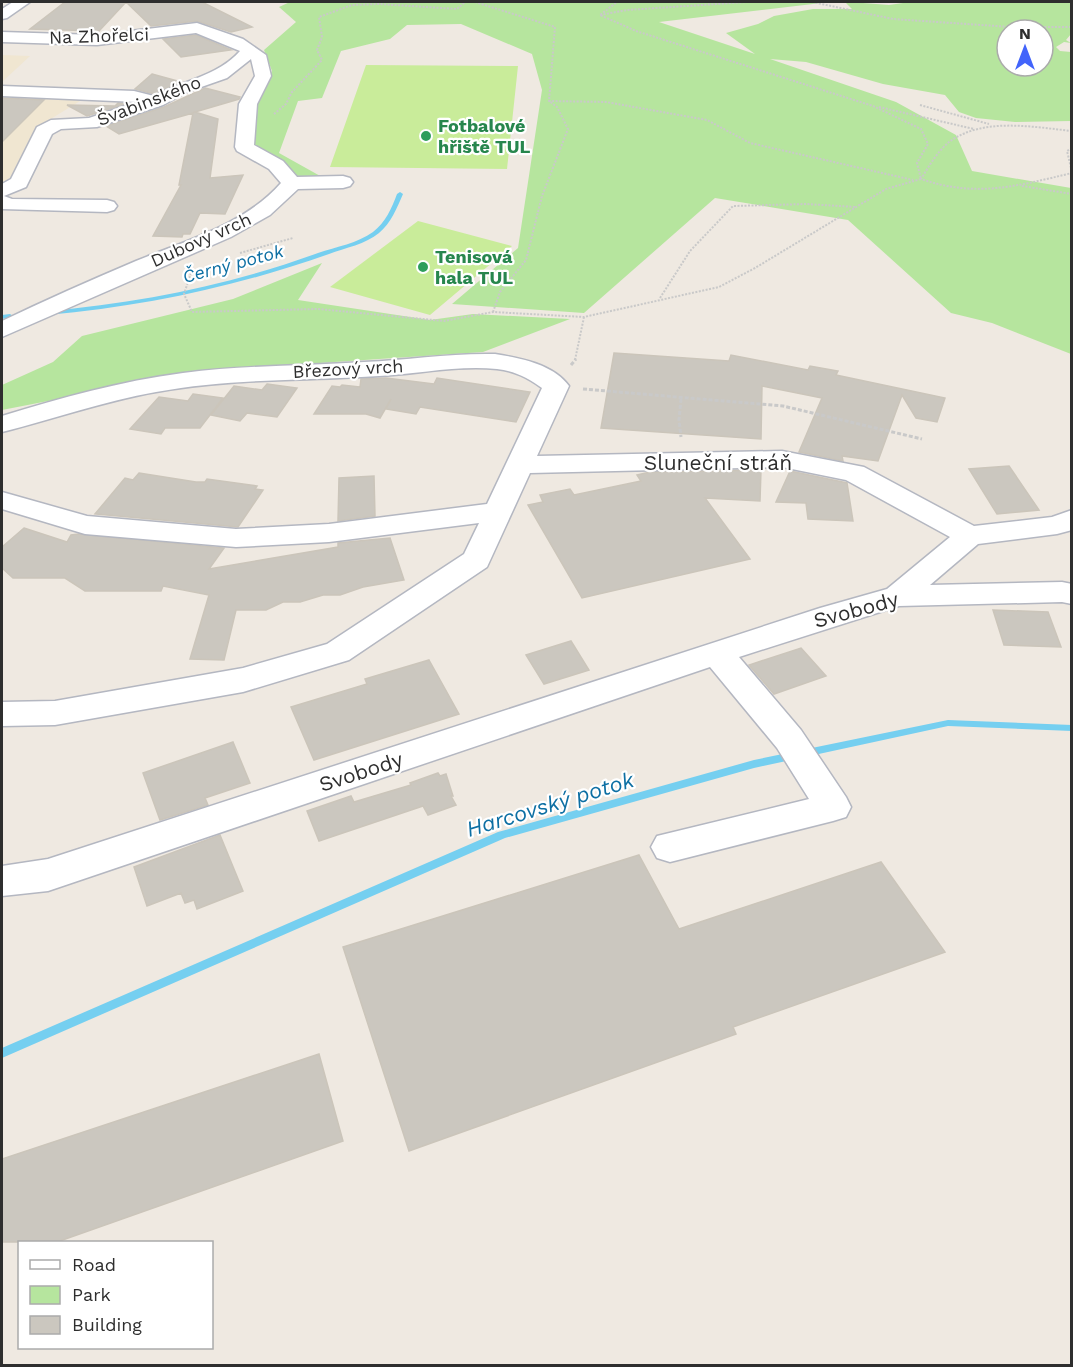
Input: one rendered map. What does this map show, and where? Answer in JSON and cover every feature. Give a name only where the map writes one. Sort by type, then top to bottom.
[{"type":"street","points":[[2,15],[22,2]]},
{"type":"street","points":[[195,10],[197,28],[237,42],[258,55],[263,76],[248,104],[244,147],[276,165],[292,183],[343,182]]},
{"type":"street","name":"Na Zhořelci","points":[[2,37],[97,40],[197,28]]},
{"type":"street","name":"Švabinského","points":[[2,191],[19,183],[44,131],[57,124],[91,123],[158,101],[181,88],[221,74],[239,62],[250,49]]},
{"type":"street","points":[[2,91],[134,96],[158,101]]},
{"type":"street","name":"Dubový vrch","points":[[2,330],[43,309],[250,220],[283,196],[292,183]]},
{"type":"street","points":[[2,202],[9,205],[107,206]]},
{"type":"street","points":[[2,305],[43,309]]},
{"type":"street","name":"Březový vrch","points":[[2,424],[101,395],[183,380],[274,373],[380,369],[456,362],[496,362],[527,368],[556,386]]},
{"type":"street","points":[[2,714],[55,713],[243,680],[338,652],[476,560],[496,512],[556,386]]},
{"type":"street","name":"Sluneční stráň","points":[[520,465],[782,459],[854,473],[970,536]]},
{"type":"street","points":[[2,500],[85,525],[236,538],[329,533],[496,512]]},
{"type":"street","points":[[898,596],[970,536],[1057,525],[1071,519]]},
{"type":"street","name":"Svobody","points":[[2,881],[48,875],[452,752],[721,663],[831,615],[898,596],[1062,592],[1071,594]]},
{"type":"street","points":[[670,847],[833,807],[798,753],[721,663]]},
{"type":"path","points":[[246,122],[271,116],[286,104],[292,92],[322,60],[317,50],[322,37],[319,17],[352,5],[379,4],[457,9],[465,2]]},
{"type":"path","points":[[475,2],[555,27],[549,101]]},
{"type":"path","points":[[600,15],[617,2]]},
{"type":"path","points":[[600,15],[627,10],[747,2]]},
{"type":"path","points":[[813,2],[894,20],[1011,27],[1071,27]]},
{"type":"path","points":[[600,15],[636,31],[873,106],[975,129]]},
{"type":"path","points":[[549,101],[606,102],[707,120],[750,143],[913,180]]},
{"type":"path","points":[[492,312],[500,292],[526,260],[542,196],[568,129],[557,107],[549,101]]},
{"type":"path","points":[[920,105],[996,125],[1071,130]]},
{"type":"path","points":[[873,106],[921,129],[928,144],[917,163],[921,179]]},
{"type":"path","points":[[921,179],[928,164],[949,141],[975,129],[996,125]]},
{"type":"path","points":[[193,266],[184,294],[192,312],[318,309],[444,321],[492,312],[584,317],[627,309],[659,298],[719,287],[755,268],[886,189],[913,180],[921,179],[948,188],[980,189],[1018,186],[1071,173],[1066,151],[1071,148]]},
{"type":"path","points":[[1018,186],[1071,194]]},
{"type":"path","points":[[659,298],[690,251],[733,206],[807,204],[857,207]]},
{"type":"path","points":[[584,317],[577,357],[556,386],[681,399],[783,406],[922,439]]},
{"type":"path","points":[[678,420],[681,399]]},
{"type":"shaded area","points":[[2,55],[30,56],[2,82]]},
{"type":"shaded area","points":[[2,91],[93,93],[36,128],[12,176],[2,184]]},
{"type":"green space","points":[[290,2],[830,2],[659,22],[755,54],[726,33],[758,24],[774,16],[813,9],[852,9],[846,3],[850,2],[889,5],[910,2],[1071,2],[1071,34],[1066,40],[1071,43],[1064,42],[1056,47],[1060,51],[1071,52],[1071,121],[1015,122],[976,118],[959,112],[945,95],[883,84],[806,62],[770,59],[896,102],[956,135],[972,171],[1071,188],[1071,354],[992,323],[951,313],[848,220],[715,198],[584,313],[452,304],[518,248],[542,90],[532,54],[461,24],[407,25],[390,39],[341,51],[322,98],[298,101],[279,153],[322,177],[298,179],[253,145],[257,103],[272,71],[264,50],[296,22],[279,7]]},
{"type":"green space","name":"Fotbalové hřiště TUL","points":[[366,65],[518,66],[507,169],[330,167]]},
{"type":"green space","name":"Tenisová hala TUL","points":[[418,221],[512,246],[430,315],[330,287]]},
{"type":"green space","points":[[322,263],[298,300],[430,320],[473,314],[570,319],[483,352],[275,366],[171,377],[2,410],[2,385],[53,362],[82,336],[233,299]]},
{"type":"building","points":[[65,2],[126,2],[99,31],[30,29]]},
{"type":"building","points":[[126,2],[202,2],[252,27],[231,32],[197,21],[151,26]]},
{"type":"building","points":[[196,35],[231,50],[181,57],[163,39]]},
{"type":"building","points":[[152,74],[181,82],[154,94],[135,89]]},
{"type":"building","points":[[205,88],[240,97],[195,112],[218,119],[210,178],[243,175],[225,214],[200,213],[190,234],[183,234],[182,237],[153,236],[181,185],[179,185],[193,113],[119,134],[106,126],[164,107]]},
{"type":"building","points":[[2,98],[44,100],[2,142]]},
{"type":"building","points":[[118,103],[125,104],[87,116],[67,105],[115,106]]},
{"type":"building","points":[[614,353],[729,361],[731,355],[808,370],[810,366],[838,371],[836,375],[945,398],[937,422],[916,418],[902,395],[878,461],[842,456],[843,461],[799,452],[822,398],[762,386],[761,439],[601,428]]},
{"type":"building","points":[[386,378],[434,384],[437,378],[530,392],[516,422],[420,407],[416,414],[386,409],[391,399],[380,418],[366,414],[314,414],[332,386],[360,387],[361,379]]},
{"type":"building","points":[[267,384],[297,388],[277,417],[247,413],[240,421],[211,415],[234,386],[262,390]]},
{"type":"building","points":[[193,394],[223,398],[200,428],[165,428],[161,434],[130,429],[159,397],[188,401]]},
{"type":"building","points":[[1009,466],[1039,510],[997,514],[969,469]]},
{"type":"building","points":[[761,470],[760,501],[705,498],[750,559],[582,598],[528,505],[543,502],[540,495],[570,489],[574,495],[641,481],[637,475],[650,472]]},
{"type":"building","points":[[790,471],[847,483],[853,521],[808,519],[806,503],[776,502]]},
{"type":"building","points":[[139,473],[196,482],[205,482],[207,479],[257,486],[255,489],[263,490],[238,527],[95,514],[125,478],[133,480]]},
{"type":"building","points":[[374,476],[375,516],[338,521],[339,478]]},
{"type":"building","points":[[24,528],[67,542],[71,535],[79,534],[224,548],[209,569],[338,547],[338,543],[390,538],[404,580],[363,587],[340,595],[323,595],[300,602],[283,602],[266,610],[236,610],[224,660],[190,659],[209,595],[163,586],[161,591],[85,591],[65,578],[13,578],[2,568],[2,547]]},
{"type":"building","points":[[993,610],[1048,612],[1061,647],[1004,645]]},
{"type":"building","points":[[571,641],[589,670],[544,684],[526,655]]},
{"type":"building","points":[[801,648],[826,676],[774,694],[749,665]]},
{"type":"building","points":[[429,660],[459,714],[314,760],[291,707],[367,684],[365,679]]},
{"type":"building","points":[[233,742],[250,783],[205,798],[208,805],[160,820],[143,773]]},
{"type":"building","points":[[438,773],[440,776],[446,774],[453,796],[451,796],[456,805],[428,815],[423,806],[319,841],[307,811],[351,796],[354,802],[411,785],[410,783]]},
{"type":"building","points":[[220,835],[243,891],[197,909],[194,900],[185,903],[181,893],[147,906],[134,867]]},
{"type":"building","points":[[639,855],[679,929],[881,862],[945,952],[733,1027],[736,1034],[409,1151],[343,947]]},
{"type":"building","points":[[319,1054],[343,1141],[60,1241],[2,1242],[2,1159]]},
{"type":"waterway","name":"Černý potok","points":[[47,313],[152,300],[221,285],[289,266],[373,235],[386,222],[400,194]]},
{"type":"waterway","name":"Černý potok","points":[[2,317],[10,316]]},
{"type":"waterway","name":"Harcovský potok","points":[[2,1053],[502,835],[754,764],[948,723],[1072,728]]},
{"type":"place","name":"Fotbalové hřiště TUL","points":[[426,136]]},
{"type":"place","name":"Tenisová hala TUL","points":[[423,267]]}]
